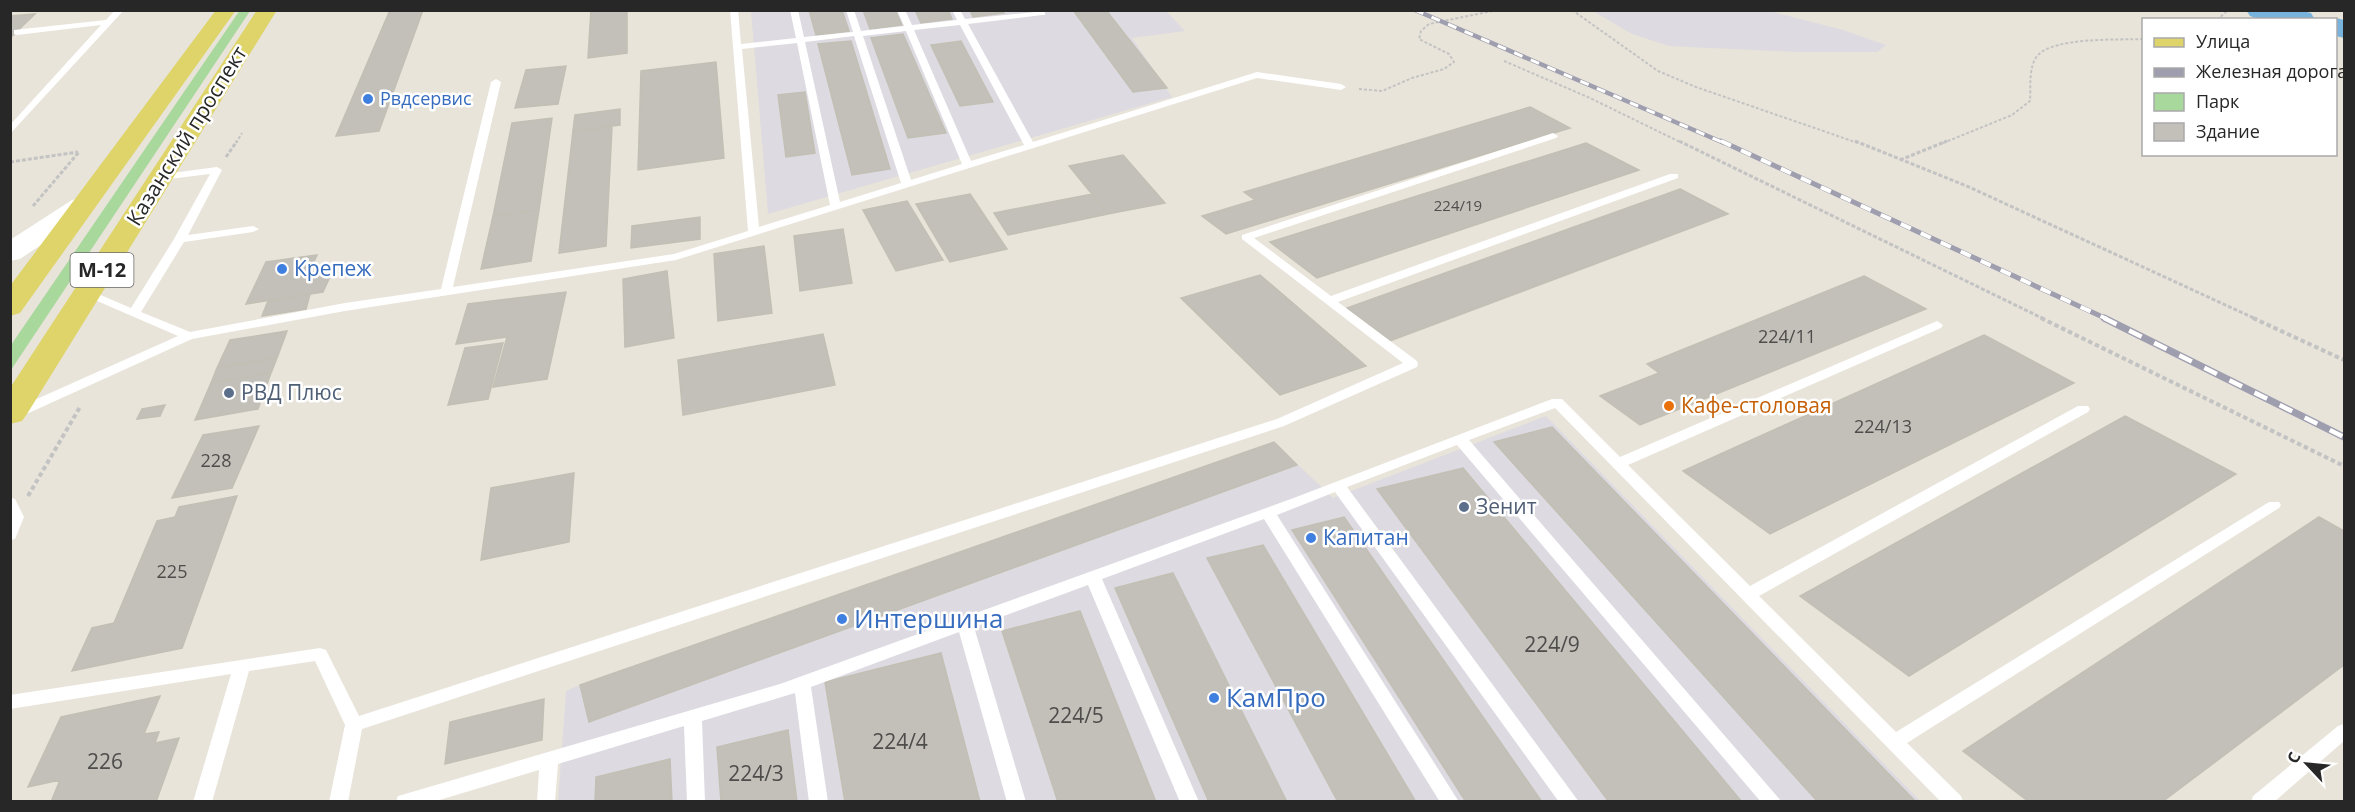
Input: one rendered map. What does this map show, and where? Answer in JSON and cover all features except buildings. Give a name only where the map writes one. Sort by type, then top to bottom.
[{"type":"main road","name":"Казанский проспект","points":[[10,307],[225,10]]},
{"type":"main road","name":"Казанский проспект","points":[[10,415],[267,10]]},
{"type":"street","points":[[10,253],[81,206]]},
{"type":"lane","points":[[10,131],[120,10]]},
{"type":"lane","points":[[734,10],[754,231]]},
{"type":"lane","points":[[794,10],[835,206]]},
{"type":"lane","points":[[849,10],[908,184]]},
{"type":"lane","points":[[901,10],[967,165]]},
{"type":"lane","points":[[956,10],[1030,146]]},
{"type":"lane","points":[[737,47],[962,22],[1014,13],[1042,14]]},
{"type":"lane","points":[[17,32],[110,22]]},
{"type":"lane","points":[[10,415],[189,336],[676,256],[1257,75],[1341,87]]},
{"type":"lane","points":[[446,292],[496,82]]},
{"type":"lane","points":[[354,725],[1283,422],[1412,364],[1245,237],[1553,136]]},
{"type":"lane","points":[[161,177],[217,170]]},
{"type":"lane","points":[[134,313],[180,239],[217,170]]},
{"type":"lane","points":[[1329,301],[1674,176]]},
{"type":"lane","points":[[180,239],[253,229]]},
{"type":"lane","points":[[87,294],[189,336]]},
{"type":"lane","points":[[1619,463],[1938,325]]},
{"type":"lane","points":[[405,801],[802,684],[1268,513],[1557,402],[1954,801]]},
{"type":"lane","points":[[1749,594],[2083,408]]},
{"type":"lane","points":[[1460,439],[1773,801]]},
{"type":"lane","points":[[1338,486],[1570,801]]},
{"type":"lane","points":[[10,502],[16,517],[10,535]]},
{"type":"lane","points":[[1895,742],[2274,505]]},
{"type":"lane","points":[[1268,513],[1450,801]]},
{"type":"lane","points":[[1093,577],[1190,801]]},
{"type":"lane","points":[[965,624],[1017,801]]},
{"type":"lane","points":[[10,702],[320,654],[354,725],[338,801]]},
{"type":"lane","points":[[202,801],[242,666]]},
{"type":"lane","points":[[802,684],[819,801]]},
{"type":"lane","points":[[693,717],[696,801]]},
{"type":"lane","points":[[2260,801],[2344,731]]},
{"type":"lane","points":[[546,801],[549,759]]},
{"type":"path","points":[[1341,87],[1382,91],[1412,78],[1444,69],[1454,62],[1449,54],[1419,39],[1421,31],[1429,24],[1497,10]]},
{"type":"path","points":[[1572,10],[1658,71],[1696,87],[1854,141],[1969,187],[2344,360]]},
{"type":"path","points":[[1900,160],[2012,115],[2030,101],[2031,68],[2039,53],[2060,45],[2142,39]]},
{"type":"path","points":[[1504,61],[1590,98],[2344,466]]},
{"type":"path","points":[[217,170],[242,133]]},
{"type":"path","points":[[10,162],[79,152],[26,215]]},
{"type":"path","points":[[16,517],[98,377]]},
{"type":"shaded area","points":[[751,11],[1166,11],[1185,31],[1132,38],[1172,97],[768,214]]},
{"type":"shaded area","points":[[1593,11],[1769,11],[1843,30],[1886,45],[1877,52],[1797,52],[1669,46],[1632,34]]},
{"type":"shaded area","points":[[1546,416],[1920,801],[558,802],[566,691],[580,685],[1274,442],[1333,498]]},
{"type":"green space","points":[[240,10],[250,11],[11,370],[11,345]]},
{"type":"waterway","points":[[2261,10],[2292,18]]},
{"type":"waterway","points":[[2337,27],[2344,29]]},
{"type":"railway","points":[[1415,10],[1724,143]]},
{"type":"railway","points":[[1721,141],[2107,319]]},
{"type":"railway","points":[[2104,318],[2344,437]]},
{"type":"place","name":"Рвдсервис","points":[[368,99]]},
{"type":"place","name":"Крепеж","points":[[282,269]]},
{"type":"place","name":"РВД Плюс","points":[[229,393]]},
{"type":"place","name":"Кафе-столовая","points":[[1669,406]]},
{"type":"place","name":"Зенит","points":[[1464,507]]},
{"type":"place","name":"Капитан","points":[[1311,538]]},
{"type":"place","name":"Интершина","points":[[842,619]]},
{"type":"place","name":"КамПро","points":[[1214,698]]}]
